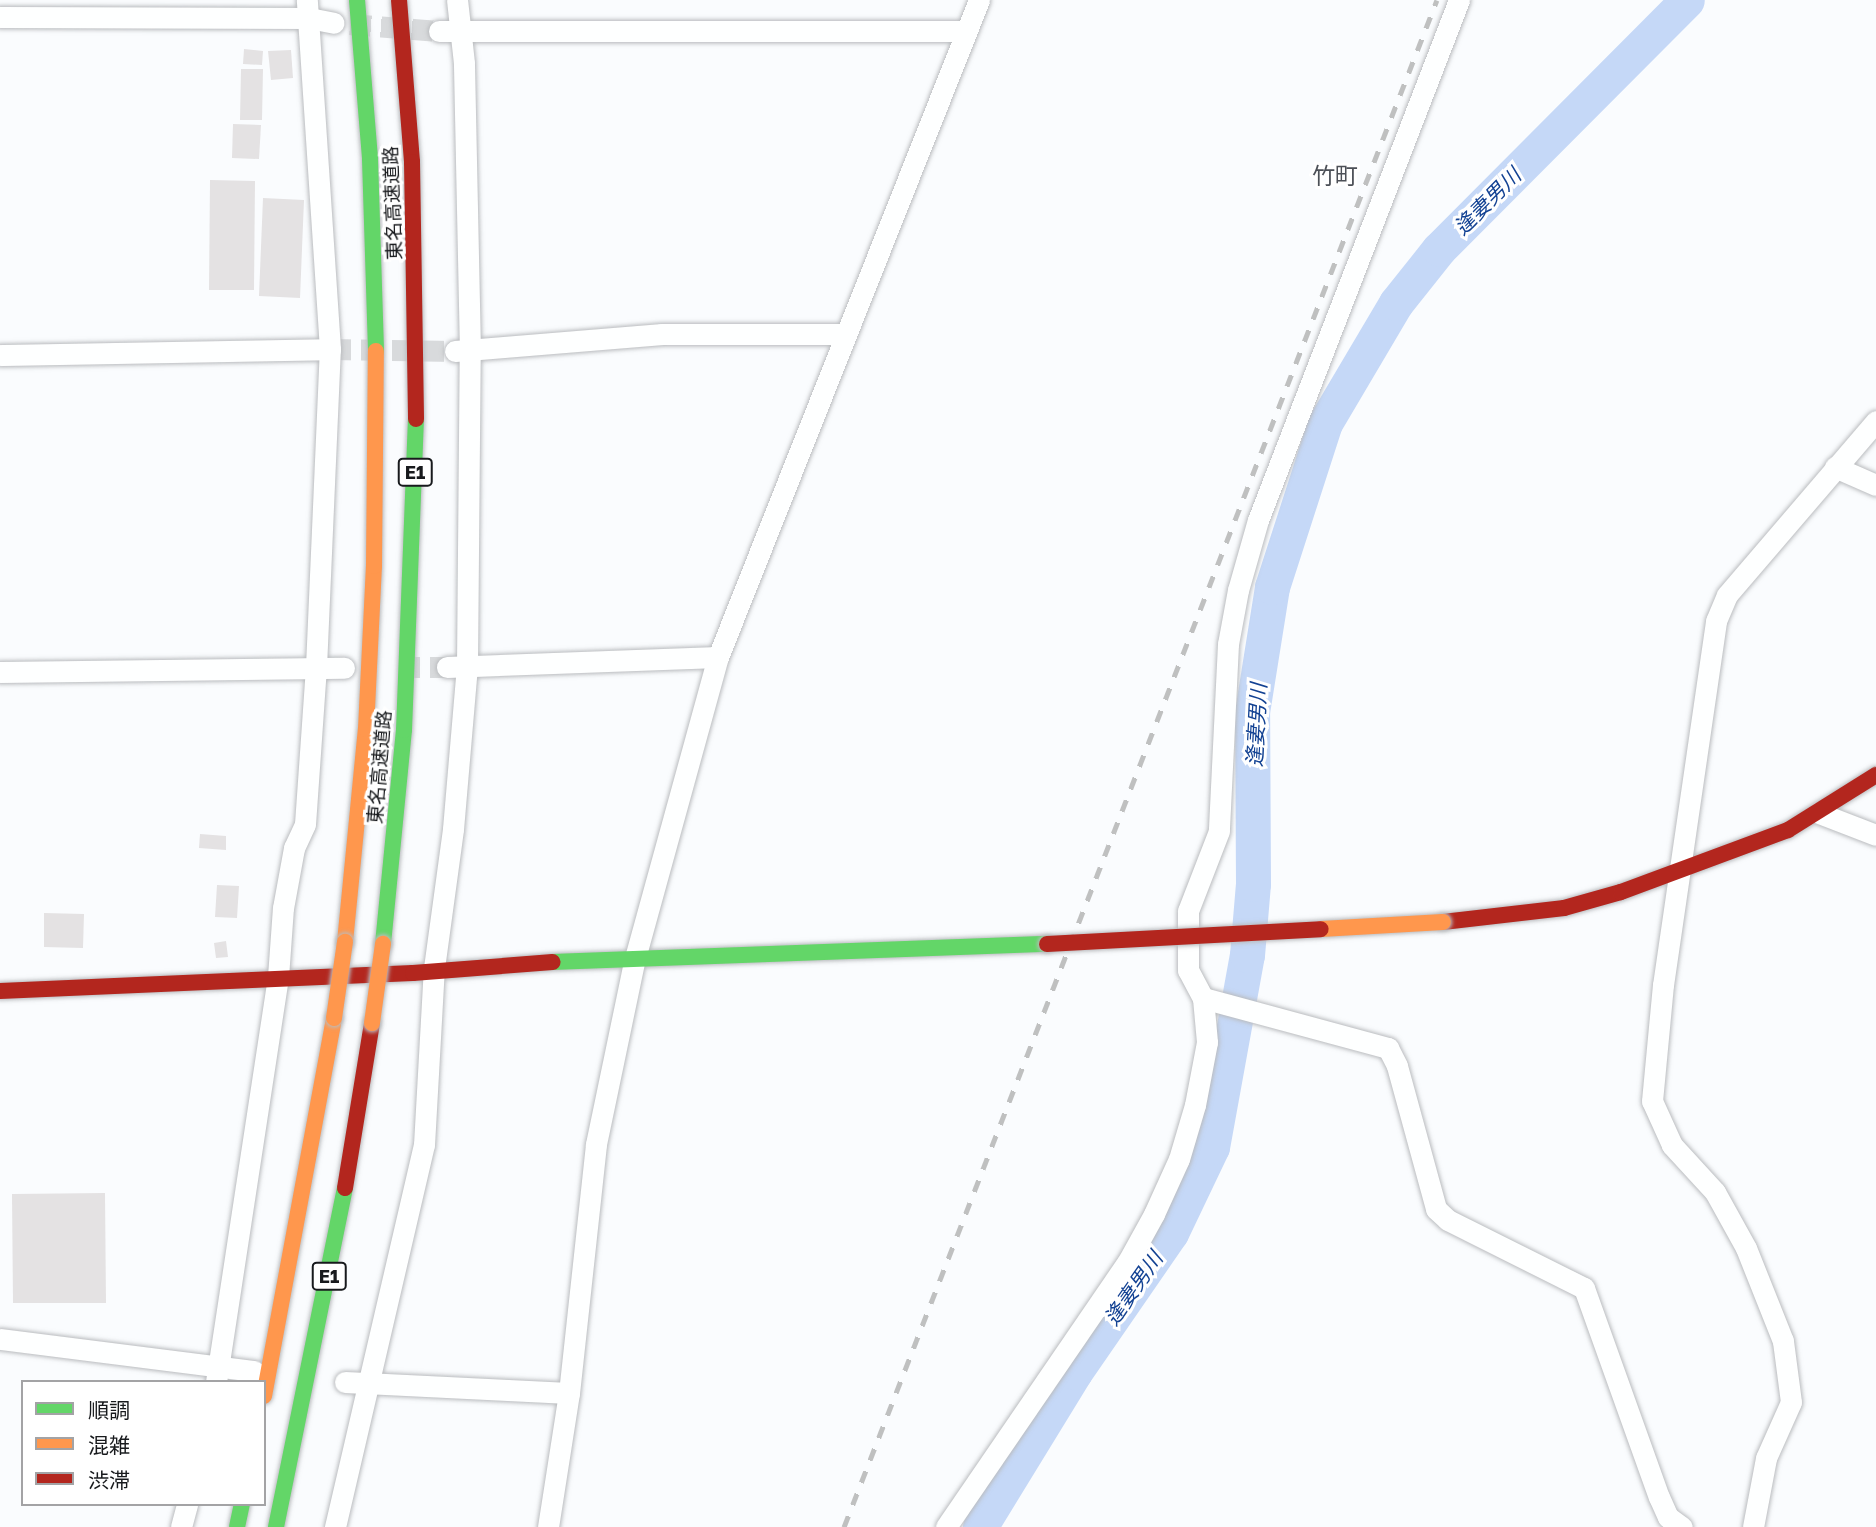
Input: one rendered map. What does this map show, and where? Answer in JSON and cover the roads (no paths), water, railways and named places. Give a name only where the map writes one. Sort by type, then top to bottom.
[{"type":"main road","name":"東名高速道路","points":[[266,1385],[334,1018],[345,942],[366,729],[374,553],[376,338],[370,159],[356,0]]},
{"type":"main road","name":"東名高速道路","points":[[276,1527],[334,1256],[372,1023],[383,944],[406,690],[417,365],[412,162],[399,0]]},
{"type":"main road","points":[[0,991],[413,973],[433,968],[635,958],[1046,944],[1443,922],[1564,908],[1677,872],[1741,850],[1819,813],[1876,775]]},
{"type":"main road","points":[[237,1527],[242,1506]]},
{"type":"street","points":[[335,1527],[424,1145],[433,968],[453,829],[463,351],[461,32],[457,0]]},
{"type":"street","points":[[548,1527],[569,1393],[596,1144],[635,958],[718,657],[979,0]]},
{"type":"street","points":[[946,1527],[1127,1263],[1154,1214],[1179,1159],[1195,1105],[1207,1042],[1203,998],[1188,970],[1186,923],[1219,831],[1228,644],[1238,590],[1258,520],[1459,0]]},
{"type":"street","points":[[0,17],[308,9],[334,23]]},
{"type":"street","points":[[219,1373],[278,977],[283,908],[294,848],[305,824],[316,667],[330,349],[308,9]]},
{"type":"street","points":[[439,31],[966,31]]},
{"type":"street","points":[[463,351],[662,334],[845,334]]},
{"type":"street","points":[[0,355],[330,349]]},
{"type":"street","points":[[1753,1527],[1766,1458],[1791,1402],[1783,1340],[1746,1248],[1716,1192],[1672,1145],[1652,1101],[1677,872],[1716,621],[1727,595],[1876,421]]},
{"type":"street","points":[[1835,467],[1876,485]]},
{"type":"street","points":[[457,666],[718,657]]},
{"type":"street","points":[[0,672],[344,668]]},
{"type":"street","points":[[1819,813],[1876,835]]},
{"type":"street","points":[[1203,998],[1388,1048],[1397,1066],[1436,1209],[1448,1220],[1584,1288],[1668,1517],[1682,1527]]},
{"type":"street","points":[[0,1339],[219,1373],[254,1370]]},
{"type":"street","points":[[345,1382],[569,1393]]},
{"type":"street","points":[[181,1527],[186,1506]]},
{"type":"waterway","name":"逢妻男川","points":[[980,1527],[1075,1372],[1171,1233],[1212,1147],[1247,955],[1253,884],[1252,712],[1272,587],[1325,423],[1396,303],[1439,249],[1687,0]]},
{"type":"tunnel","points":[[350,24],[439,31]]},
{"type":"tunnel","points":[[330,349],[455,351]]},
{"type":"tunnel","points":[[399,667],[447,667]]},
{"type":"railway","points":[[844,1527],[1437,0]]},
{"type":"district","name":"竹町","points":[[1335,175]]}]
